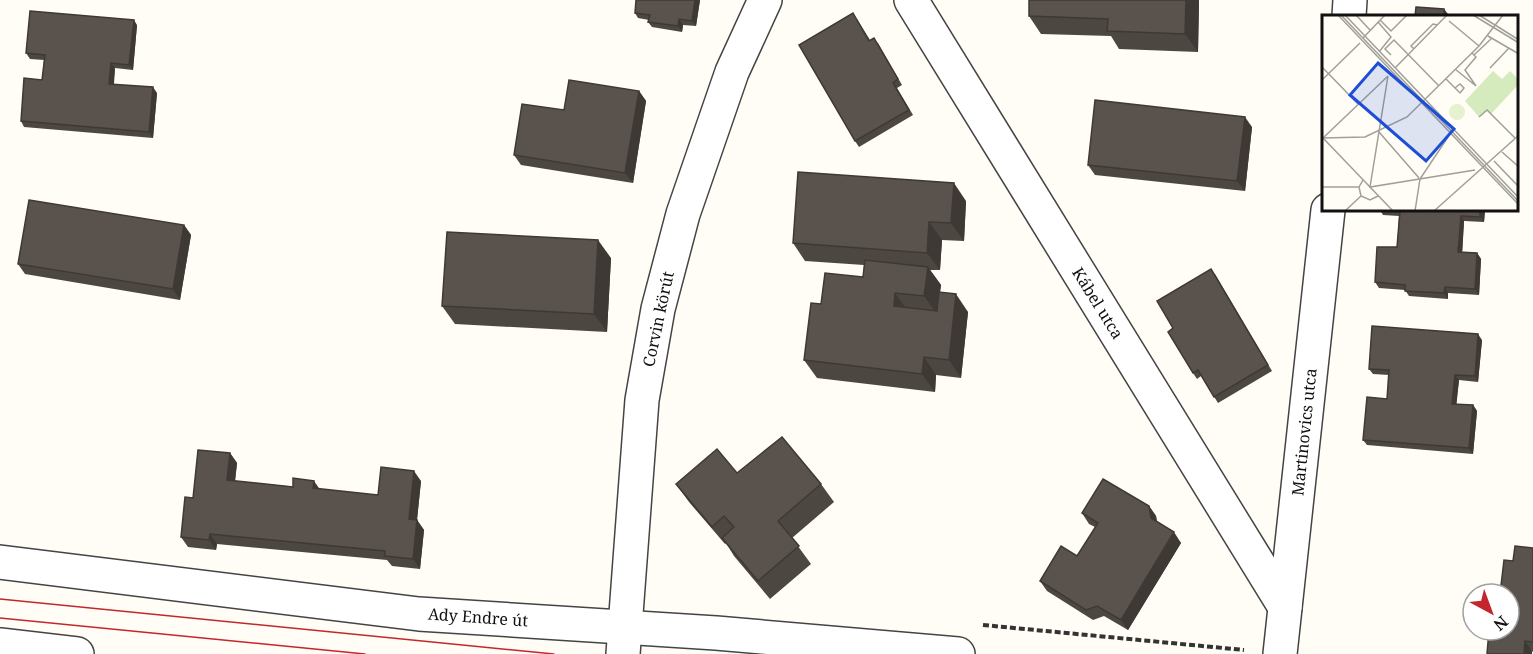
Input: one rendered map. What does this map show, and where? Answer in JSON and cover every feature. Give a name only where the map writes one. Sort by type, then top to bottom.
[{"type":"street","name":"Corvin körút","points":[[624,640],[642,400],[658,309],[684,214],[732,72],[765,0]]},
{"type":"street","name":"Kábel utca","points":[[911,0],[1286,607]]},
{"type":"street","points":[[1349,15],[1350,0]]},
{"type":"street","name":"Martinovics utca","points":[[1280,654],[1328,212]]},
{"type":"street","name":"Ady Endre út","points":[[0,562],[624,640],[958,654]]},
{"type":"street","points":[[0,645],[77,654]]},
{"type":"building","points":[[636,0],[695,0],[692,21],[679,19],[678,26],[648,22],[650,15],[635,13]]},
{"type":"building","points":[[1029,0],[1186,0],[1185,34],[1107,31],[1108,19],[1029,16]]},
{"type":"building","points":[[1416,7],[1444,9],[1444,15],[1415,15]]},
{"type":"building","points":[[30,11],[134,20],[129,65],[111,63],[109,84],[153,87],[149,132],[21,121],[24,78],[42,80],[45,55],[26,53]]},
{"type":"building","points":[[853,13],[869,41],[874,38],[898,79],[893,83],[909,110],[855,141],[799,45]]},
{"type":"building","points":[[569,80],[639,91],[625,173],[514,155],[522,104],[564,110]]},
{"type":"building","points":[[1095,100],[1245,117],[1237,181],[1088,165]]},
{"type":"building","points":[[798,172],[954,183],[951,223],[929,222],[927,253],[793,243]]},
{"type":"building","points":[[29,200],[184,225],[173,289],[18,264]]},
{"type":"building","points":[[1400,212],[1480,212],[1480,217],[1461,216],[1458,252],[1477,253],[1475,289],[1445,287],[1444,293],[1405,291],[1405,285],[1375,282],[1377,247],[1397,247]]},
{"type":"building","points":[[447,232],[598,240],[594,314],[442,306]]},
{"type":"building","points":[[865,260],[928,267],[924,296],[895,293],[894,306],[937,311],[939,292],[956,294],[949,360],[924,357],[922,374],[804,360],[811,303],[821,304],[825,273],[863,277]]},
{"type":"building","points":[[1211,269],[1268,365],[1214,397],[1198,370],[1193,373],[1168,332],[1173,328],[1157,301]]},
{"type":"building","points":[[1372,326],[1478,334],[1475,376],[1455,375],[1452,404],[1473,405],[1469,448],[1363,440],[1367,397],[1387,399],[1389,370],[1369,369]]},
{"type":"building","points":[[782,437],[821,484],[778,521],[799,546],[758,581],[722,538],[734,527],[724,516],[712,527],[676,484],[717,449],[737,473]]},
{"type":"building","points":[[198,450],[230,453],[227,480],[293,487],[293,478],[314,481],[313,488],[378,495],[381,467],[414,471],[409,519],[417,520],[413,559],[385,556],[385,551],[210,534],[209,540],[181,537],[185,497],[193,498]]},
{"type":"building","points":[[1103,479],[1149,506],[1151,518],[1174,532],[1121,620],[1097,606],[1086,610],[1040,581],[1061,546],[1077,556],[1098,523],[1082,513]]},
{"type":"building","points":[[1515,546],[1533,548],[1533,642],[1525,641],[1524,654],[1487,654],[1488,642],[1521,642],[1521,582],[1501,582],[1504,560],[1513,561]]},
{"type":"tram line","points":[[0,599],[554,654]]},
{"type":"tram line","points":[[0,618],[365,654]]}]
